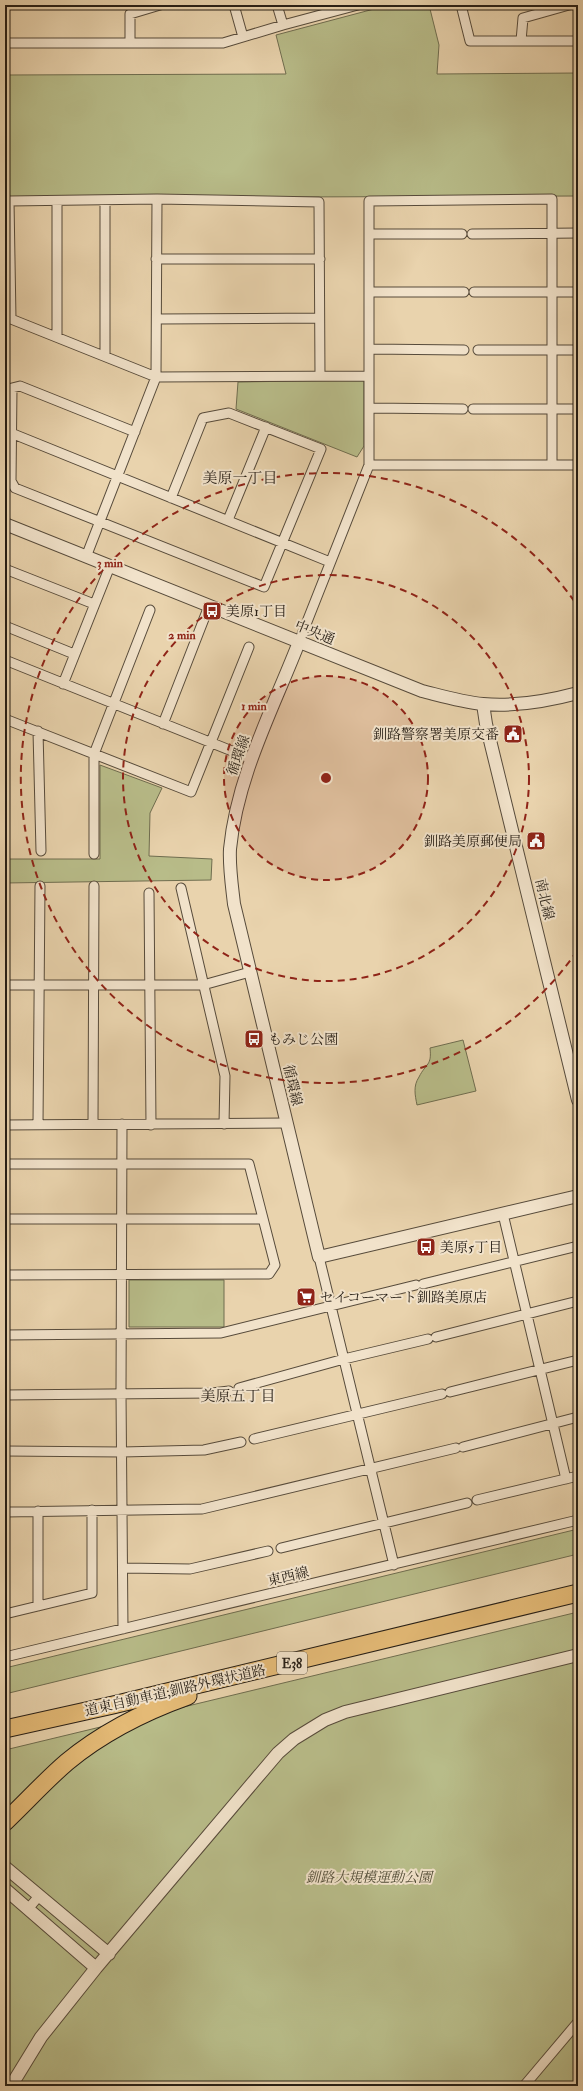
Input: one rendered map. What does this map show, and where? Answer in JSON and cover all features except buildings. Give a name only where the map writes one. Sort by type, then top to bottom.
[{"type":"highway","name":"道東自動車道;釧路外環状道路","points":[[5,1721],[111,1698],[578,1586]]},
{"type":"highway","name":"道東自動車道;釧路外環状道路","points":[[5,1729],[274,1667],[578,1593]]},
{"type":"highway","points":[[5,1822],[68,1761],[128,1722],[179,1699],[274,1667]]},
{"type":"street","points":[[130,43],[130,14],[160,5]]},
{"type":"street","points":[[234,5],[243,37]]},
{"type":"street","points":[[277,5],[283,24]]},
{"type":"street","points":[[5,43],[223,43],[283,24],[358,5]]},
{"type":"street","points":[[461,5],[470,41],[578,41]]},
{"type":"street","points":[[521,41],[523,18],[569,5]]},
{"type":"street","points":[[86,556],[156,377],[157,199]]},
{"type":"street","points":[[320,376],[319,202],[157,199],[9,201],[10,318],[156,377],[369,376]]},
{"type":"street","points":[[299,642],[369,466],[369,201],[552,199],[552,464]]},
{"type":"street","points":[[105,200],[105,356]]},
{"type":"street","points":[[57,201],[57,337]]},
{"type":"street","points":[[472,234],[578,233]]},
{"type":"street","points":[[369,234],[462,234]]},
{"type":"street","points":[[156,259],[320,259]]},
{"type":"street","points":[[369,292],[464,292]]},
{"type":"street","points":[[474,292],[578,292]]},
{"type":"street","points":[[157,319],[319,318]]},
{"type":"street","points":[[369,349],[464,350]]},
{"type":"street","points":[[478,350],[578,350]]},
{"type":"street","points":[[135,432],[20,386],[12,388],[11,481],[15,488],[264,588],[321,449],[229,413],[203,418],[171,498]]},
{"type":"street","points":[[370,408],[463,409]]},
{"type":"street","points":[[473,409],[578,409]]},
{"type":"street","points":[[228,520],[266,427]]},
{"type":"street","points":[[11,434],[284,542],[330,562]]},
{"type":"street","points":[[369,466],[578,464]]},
{"type":"street","name":"中央通","points":[[5,524],[422,691],[483,704],[509,705],[578,693]]},
{"type":"street","points":[[63,684],[110,566]]},
{"type":"street","points":[[5,569],[94,604]]},
{"type":"street","points":[[163,724],[209,606]]},
{"type":"street","points":[[94,854],[94,754],[150,610]]},
{"type":"street","points":[[5,626],[74,654]]},
{"type":"street","name":"循環線","points":[[299,642],[252,759],[237,802],[230,851],[234,904],[319,1257]]},
{"type":"street","points":[[5,718],[191,792],[249,647]]},
{"type":"street","points":[[5,660],[252,759]]},
{"type":"street","name":"南北線","points":[[483,704],[486,724],[578,1100]]},
{"type":"street","points":[[38,731],[41,851]]},
{"type":"street","points":[[38,1125],[40,886]]},
{"type":"street","points":[[93,1124],[94,886]]},
{"type":"street","points":[[181,888],[225,1076],[224,1124]]},
{"type":"street","points":[[149,893],[151,985],[151,1125]]},
{"type":"street","points":[[5,985],[203,984],[250,972]]},
{"type":"street","points":[[5,1125],[286,1123]]},
{"type":"street","points":[[122,1124],[121,1393],[124,1568],[123,1630]]},
{"type":"street","points":[[5,1164],[249,1164],[275,1265],[269,1274],[5,1275]]},
{"type":"street","points":[[394,1565],[319,1257],[578,1196]]},
{"type":"street","points":[[503,1214],[566,1479]]},
{"type":"street","points":[[5,1219],[263,1219]]},
{"type":"street","points":[[5,1335],[221,1333],[330,1305],[578,1246]]},
{"type":"street","points":[[239,1388],[344,1359],[578,1301]]},
{"type":"street","points":[[254,1439],[578,1360]]},
{"type":"street","points":[[5,1394],[212,1394],[229,1391]]},
{"type":"street","points":[[5,1512],[202,1509],[370,1470],[553,1423],[578,1418]]},
{"type":"street","points":[[5,1451],[122,1452],[204,1450],[241,1442]]},
{"type":"street","points":[[477,1500],[578,1476]]},
{"type":"street","points":[[281,1548],[467,1503]]},
{"type":"street","points":[[5,1614],[92,1593],[92,1510]]},
{"type":"street","points":[[38,1511],[38,1606]]},
{"type":"street","name":"東西線","points":[[5,1657],[578,1520]]},
{"type":"street","points":[[124,1568],[190,1569],[268,1551]]},
{"type":"street","points":[[11,2086],[41,2037],[96,1968],[278,1753],[294,1738],[325,1720],[363,1706],[578,1654]]},
{"type":"street","points":[[5,1867],[109,1954]]},
{"type":"street","points":[[5,1889],[96,1968]]},
{"type":"street","points":[[28,1909],[39,1896]]},
{"type":"street","points":[[524,2086],[578,2022]]},
{"type":"green space","points":[[389,5],[429,5],[439,45],[437,74],[578,73],[578,196],[5,198],[5,75],[286,74],[276,35]]},
{"type":"green space","points":[[364,380],[364,446],[357,457],[236,409],[238,382]]},
{"type":"green space","points":[[100,765],[162,788],[150,813],[149,856],[212,859],[211,880],[5,883],[5,859],[100,859]]},
{"type":"green space","points":[[463,1040],[476,1091],[417,1105],[415,1087],[417,1080],[428,1064],[430,1058],[430,1048]]},
{"type":"green space","points":[[129,1280],[224,1280],[224,1327],[129,1327]]},
{"type":"green space","points":[[578,1529],[578,1554],[5,1694],[5,1668]]},
{"type":"green space","name":"釧路大規模運動公園","points":[[578,1612],[578,2086],[5,2086],[5,1750]]},
{"type":"place","name":"美原1丁目","points":[[212,611]]},
{"type":"place","name":"釧路警察署美原交番","points":[[513,734]]},
{"type":"place","name":"釧路美原郵便局","points":[[536,841]]},
{"type":"place","name":"もみじ公園","points":[[254,1039]]},
{"type":"place","name":"美原5丁目","points":[[426,1247]]},
{"type":"place","name":"セイコーマート釧路美原店","points":[[306,1297]]},
{"type":"district","name":"美原一丁目","points":[[240,478]]},
{"type":"district","name":"美原五丁目","points":[[238,1396]]}]
